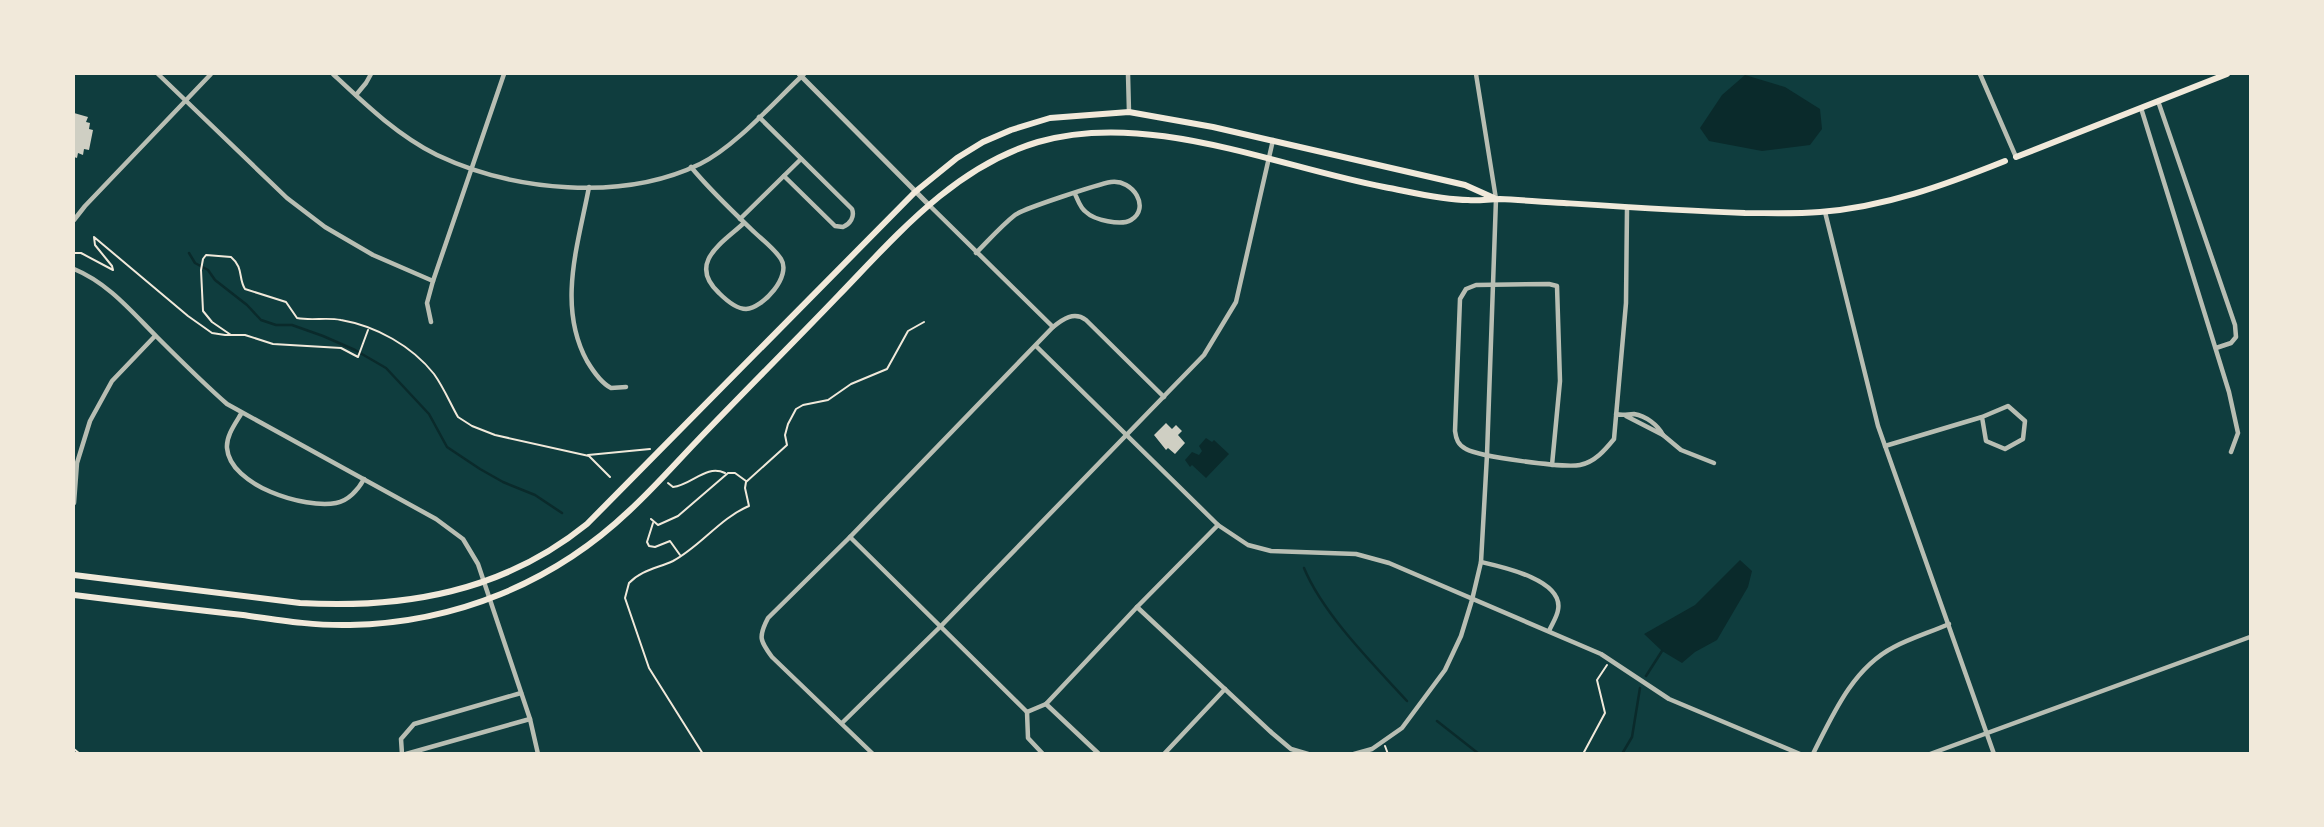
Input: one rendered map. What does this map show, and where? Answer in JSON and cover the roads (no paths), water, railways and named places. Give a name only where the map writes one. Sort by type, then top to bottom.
[{"type":"main road","points":[[2016,156],[2227,74]]},
{"type":"main road","points":[[74,575],[334,605],[425,598],[506,574],[573,536],[587,524],[915,192],[957,158],[983,142],[1029,124],[1064,116],[1129,111],[1213,127],[1465,185],[1496,199]]},
{"type":"main road","points":[[74,595],[307,623],[345,625],[405,621],[437,615],[489,600],[533,580],[577,554],[629,511],[929,205],[962,178],[996,159],[1039,142],[1077,134],[1141,132],[1393,188],[1466,201],[1496,199],[1627,209],[1794,214],[1825,212],[1914,195],[2005,161]]},
{"type":"street","points":[[158,74],[287,198],[325,228],[373,255],[433,281]]},
{"type":"street","points":[[74,220],[85,205],[211,74]]},
{"type":"street","points":[[332,74],[380,117],[436,154],[471,169],[530,183],[589,187],[638,183],[691,167],[721,151],[801,74],[915,192],[1053,327]]},
{"type":"street","points":[[356,96],[370,74]]},
{"type":"street","points":[[431,321],[427,303],[433,281],[504,74]]},
{"type":"street","points":[[1128,74],[1129,111]]},
{"type":"street","points":[[1354,754],[1372,749],[1388,740],[1413,716],[1445,670],[1461,636],[1481,562],[1496,199],[1476,74]]},
{"type":"street","points":[[1980,74],[2016,156],[2005,161]]},
{"type":"street","points":[[2158,101],[2235,325],[2236,337],[2231,343],[2216,348]]},
{"type":"street","points":[[2141,107],[2229,392],[2238,433],[2231,452]]},
{"type":"street","points":[[759,117],[852,209],[853,218],[840,228],[832,224],[784,176]]},
{"type":"street","points":[[842,723],[941,626],[1204,355],[1236,302],[1273,141]]},
{"type":"street","points":[[691,167],[715,195],[742,221],[782,260],[785,270],[780,284],[768,296],[747,309],[725,299],[708,280],[705,270],[709,256],[742,221],[784,176],[801,159]]},
{"type":"street","points":[[976,253],[1017,213],[1075,194],[1112,182],[1125,182],[1134,188],[1139,201],[1138,213],[1122,223],[1092,217],[1083,210],[1075,194]]},
{"type":"street","points":[[589,187],[571,284],[572,323],[581,349],[599,378],[611,388],[626,387]]},
{"type":"street","points":[[1552,465],[1560,381],[1559,290],[1554,285],[1472,286],[1460,299],[1455,431],[1457,441],[1465,449],[1487,455],[1552,465],[1565,467],[1583,464],[1601,455],[1614,439],[1626,303],[1627,209]]},
{"type":"street","points":[[1825,212],[1865,379],[1885,446],[1994,754]]},
{"type":"street","points":[[74,270],[100,282],[200,380],[241,414],[455,531],[469,547],[478,564],[530,719],[538,754]]},
{"type":"street","points":[[873,754],[772,657],[762,644],[761,631],[768,618],[1053,327],[1069,317],[1082,317],[1164,397]]},
{"type":"street","points":[[74,503],[77,463],[90,421],[112,381],[155,335]]},
{"type":"street","points":[[1035,346],[1218,525],[1248,545],[1270,551],[1356,554],[1389,564],[1601,654],[1669,699],[1800,754]]},
{"type":"street","points":[[1885,446],[1982,418],[2008,406],[2025,421],[2023,439],[2005,449],[1986,441],[1982,418]]},
{"type":"street","points":[[241,414],[230,434],[228,452],[238,469],[265,490],[285,498],[334,503],[351,495],[364,480]]},
{"type":"street","points":[[1616,414],[1648,423],[1681,450],[1714,463]]},
{"type":"street","points":[[1027,712],[1046,704],[1218,525]]},
{"type":"street","points":[[850,537],[1027,712],[1028,738],[1043,754]]},
{"type":"street","points":[[1481,562],[1506,568],[1549,586],[1557,596],[1559,609],[1549,631]]},
{"type":"street","points":[[1138,607],[1291,749],[1308,754]]},
{"type":"street","points":[[1813,754],[1836,709],[1863,670],[1892,647],[1949,624]]},
{"type":"street","points":[[1930,754],[2250,638]]},
{"type":"street","points":[[1164,754],[1225,689]]},
{"type":"street","points":[[521,693],[414,724],[401,739],[404,754],[530,719]]},
{"type":"street","points":[[1046,704],[1099,754]]},
{"type":"water","points":[[1745,75],[1785,87],[1820,109],[1822,129],[1810,145],[1762,151],[1709,141],[1700,128],[1722,95]]},
{"type":"water","points":[[1206,438],[1212,442],[1214,440],[1229,454],[1206,478],[1185,460],[1192,452],[1199,455],[1202,451],[1199,446]]},
{"type":"water","points":[[1740,560],[1752,571],[1748,587],[1717,640],[1682,663],[1662,651],[1644,634],[1695,605]]},
{"type":"waterway","points":[[189,253],[195,263],[208,270],[215,280],[247,305],[261,320],[276,325],[292,325],[323,336],[386,368],[429,414],[447,447],[480,469],[535,495],[562,513]]},
{"type":"waterway","points":[[1304,568],[1336,621],[1407,701]]},
{"type":"waterway","points":[[1646,676],[1662,651]]},
{"type":"waterway","points":[[1622,754],[1632,737],[1640,688]]},
{"type":"waterway","points":[[1437,721],[1479,754]]}]
